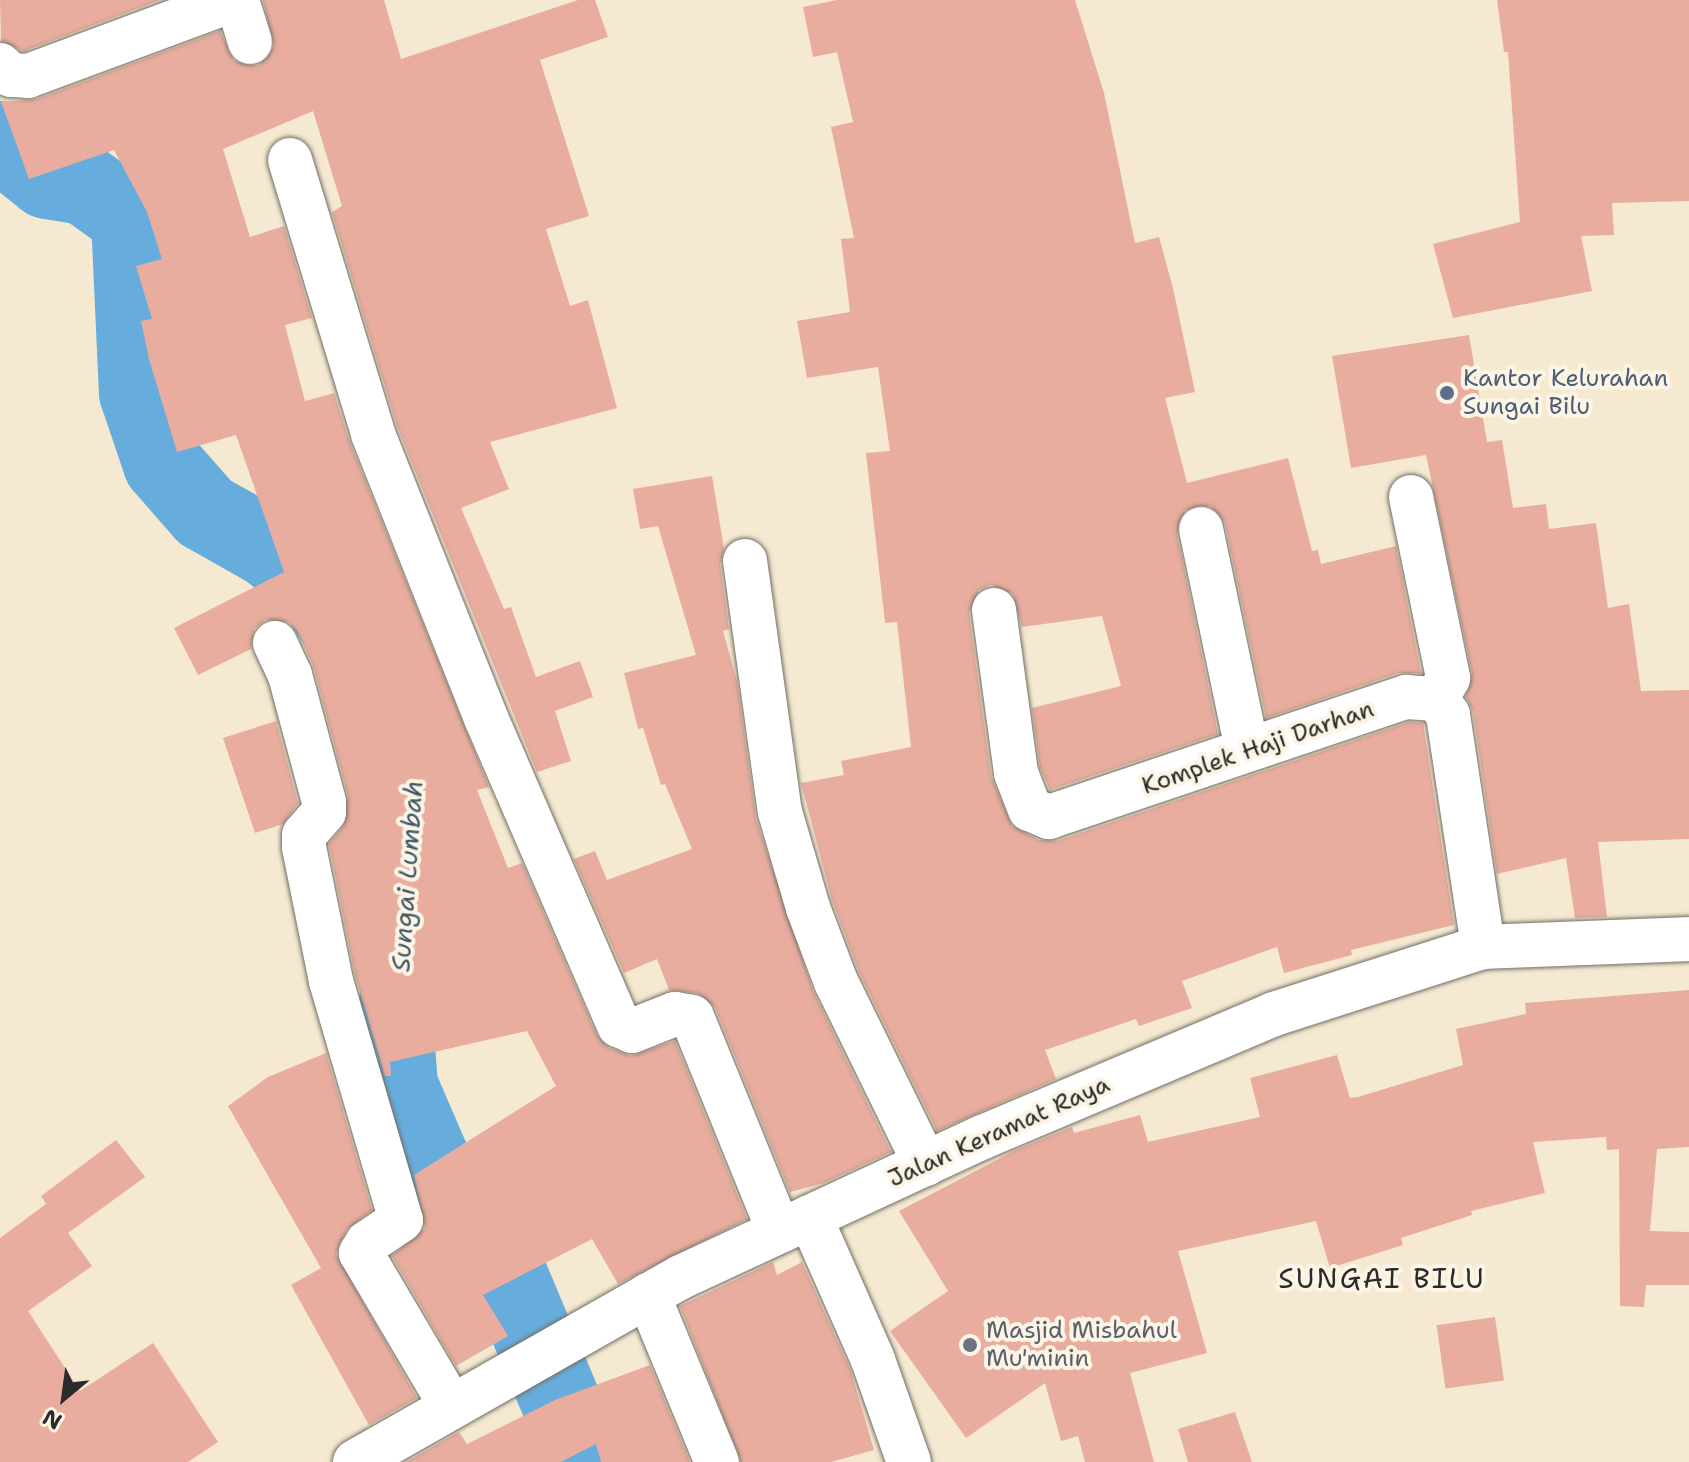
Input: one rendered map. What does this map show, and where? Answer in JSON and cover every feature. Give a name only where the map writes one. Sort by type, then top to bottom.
[{"type":"street","points":[[0,65],[11,75],[28,76],[234,0],[250,42]]},
{"type":"street","points":[[290,160],[373,434],[486,718],[619,1025],[627,1032],[675,1014],[692,1017],[795,1224],[873,1360],[909,1462]]},
{"type":"street","points":[[1411,497],[1448,678],[1437,699],[1448,715],[1483,947]]},
{"type":"street","points":[[1201,529],[1247,749]]},
{"type":"street","points":[[745,561],[780,812],[808,908],[836,982],[925,1164]]},
{"type":"street","name":"Komplek Haji Darhan","points":[[994,610],[1016,773],[1030,809],[1041,815],[1060,816],[1247,749],[1406,697],[1437,699]]},
{"type":"street","points":[[275,643],[290,675],[324,802],[324,812],[304,835],[304,847],[331,981],[401,1220],[367,1243],[361,1253],[451,1406]]},
{"type":"street","name":"Jalan Keramat Raya","points":[[355,1462],[648,1295],[925,1164],[1274,1014],[1483,947],[1689,939]]},
{"type":"street","points":[[648,1295],[717,1462]]},
{"type":"building","points":[[0,0],[160,0],[24,51],[1,41]]},
{"type":"building","points":[[263,0],[384,0],[401,59],[578,0],[595,0],[608,37],[540,60],[589,216],[546,229],[570,306],[588,300],[617,408],[490,442],[509,489],[461,508],[504,609],[511,607],[536,677],[580,661],[593,697],[555,711],[571,761],[537,772],[397,426],[332,212],[342,206],[313,111],[223,149],[250,237],[284,226],[312,318],[285,325],[305,401],[334,393],[350,443],[489,787],[477,790],[508,868],[522,863],[597,1036],[609,1048],[631,1056],[675,1041],[747,1219],[618,1284],[592,1239],[483,1295],[508,1336],[456,1366],[392,1256],[425,1228],[414,1175],[556,1086],[527,1031],[390,1062],[391,1076],[385,1076],[355,975],[329,844],[343,827],[348,796],[314,668],[298,632],[289,622],[265,620],[254,629],[251,649],[198,675],[174,628],[284,572],[236,435],[177,452],[149,359],[141,321],[152,319],[136,266],[162,259],[147,212],[114,150],[29,179],[1,102],[37,99],[220,31],[234,61],[258,66],[274,47]]},
{"type":"building","points":[[837,0],[1075,0],[1104,93],[1135,243],[1159,237],[1173,288],[1195,392],[1165,398],[1187,483],[1288,458],[1312,551],[1318,550],[1321,564],[1396,546],[1421,673],[1398,673],[1266,718],[1225,523],[1210,506],[1185,510],[1177,534],[1218,734],[1050,790],[1040,767],[1032,708],[1121,686],[1102,616],[1022,627],[1013,594],[991,585],[979,590],[969,613],[991,776],[1012,826],[1039,840],[1057,841],[1409,722],[1423,723],[1454,925],[1351,950],[1352,955],[1284,973],[1277,947],[1182,981],[1192,1008],[1139,1026],[1136,1019],[1045,1050],[1056,1079],[937,1131],[859,972],[832,900],[801,783],[844,775],[841,761],[911,747],[897,622],[885,623],[866,453],[890,451],[878,367],[807,378],[797,321],[850,312],[841,239],[854,238],[831,127],[853,122],[837,52],[813,57],[803,7]]},
{"type":"building","points":[[1497,0],[1689,0],[1689,201],[1612,203],[1614,235],[1581,236],[1592,291],[1453,318],[1433,244],[1520,222],[1508,52],[1504,52]]},
{"type":"building","points":[[1469,335],[1487,442],[1502,440],[1513,508],[1546,504],[1549,529],[1596,523],[1608,608],[1629,604],[1641,691],[1689,690],[1689,839],[1598,842],[1607,917],[1575,918],[1566,858],[1497,874],[1473,711],[1466,697],[1472,673],[1426,455],[1351,468],[1332,356]]},
{"type":"building","points":[[712,476],[724,549],[720,564],[729,629],[723,631],[737,681],[756,819],[813,991],[891,1152],[824,1183],[790,1192],[715,1007],[697,993],[669,990],[657,959],[624,973],[574,859],[595,851],[607,880],[692,849],[665,784],[661,785],[643,728],[638,729],[624,673],[696,655],[658,526],[640,529],[633,489]]},
{"type":"building","points":[[276,721],[298,803],[283,824],[255,833],[223,738]]},
{"type":"building","points":[[1689,990],[1689,1147],[1657,1149],[1650,1231],[1689,1232],[1689,1285],[1646,1285],[1644,1307],[1620,1306],[1619,1149],[1607,1150],[1606,1137],[1533,1142],[1545,1193],[1471,1211],[1472,1215],[1401,1238],[1403,1245],[1330,1268],[1316,1221],[1178,1251],[1207,1353],[1130,1373],[1154,1462],[1085,1462],[1078,1436],[1061,1441],[1045,1383],[966,1438],[890,1331],[948,1291],[899,1211],[1016,1150],[1072,1127],[1074,1133],[1140,1115],[1148,1142],[1260,1117],[1250,1078],[1337,1055],[1350,1098],[1358,1097],[1463,1065],[1456,1029],[1526,1014],[1525,1003]]},
{"type":"building","points":[[326,1053],[372,1210],[346,1230],[336,1254],[417,1398],[369,1425],[291,1285],[321,1268],[228,1106],[268,1077]]},
{"type":"building","points":[[116,1140],[145,1177],[68,1233],[92,1266],[28,1311],[80,1391],[153,1343],[218,1442],[188,1462],[0,1462],[0,1238],[46,1204],[41,1196]]},
{"type":"building","points":[[773,1262],[777,1275],[802,1262],[850,1369],[874,1450],[831,1462],[741,1462],[680,1306]]},
{"type":"building","points":[[1495,1317],[1504,1380],[1445,1389],[1437,1325]]},
{"type":"building","points":[[650,1365],[690,1462],[601,1462],[596,1444],[561,1462],[406,1462],[459,1432],[467,1444],[555,1400]]},
{"type":"building","points":[[1235,1412],[1252,1462],[1188,1462],[1178,1429]]},
{"type":"waterway","name":"Sungai Lumbah","points":[[0,141],[47,179],[85,185],[131,218],[139,393],[163,464],[205,512],[269,548],[312,582],[347,639]]},
{"type":"waterway","name":"Sungai Lumbah","points":[[404,951],[395,1046],[398,1086],[430,1160],[506,1271],[586,1462]]},
{"type":"place","name":"Kantor Kelurahan Sungai Bilu","points":[[1447,393]]},
{"type":"place","name":"Masjid Misbahul Mu'minin","points":[[970,1345]]},
{"type":"district","name":"SUNGAI BILU","points":[[1382,1278]]}]
